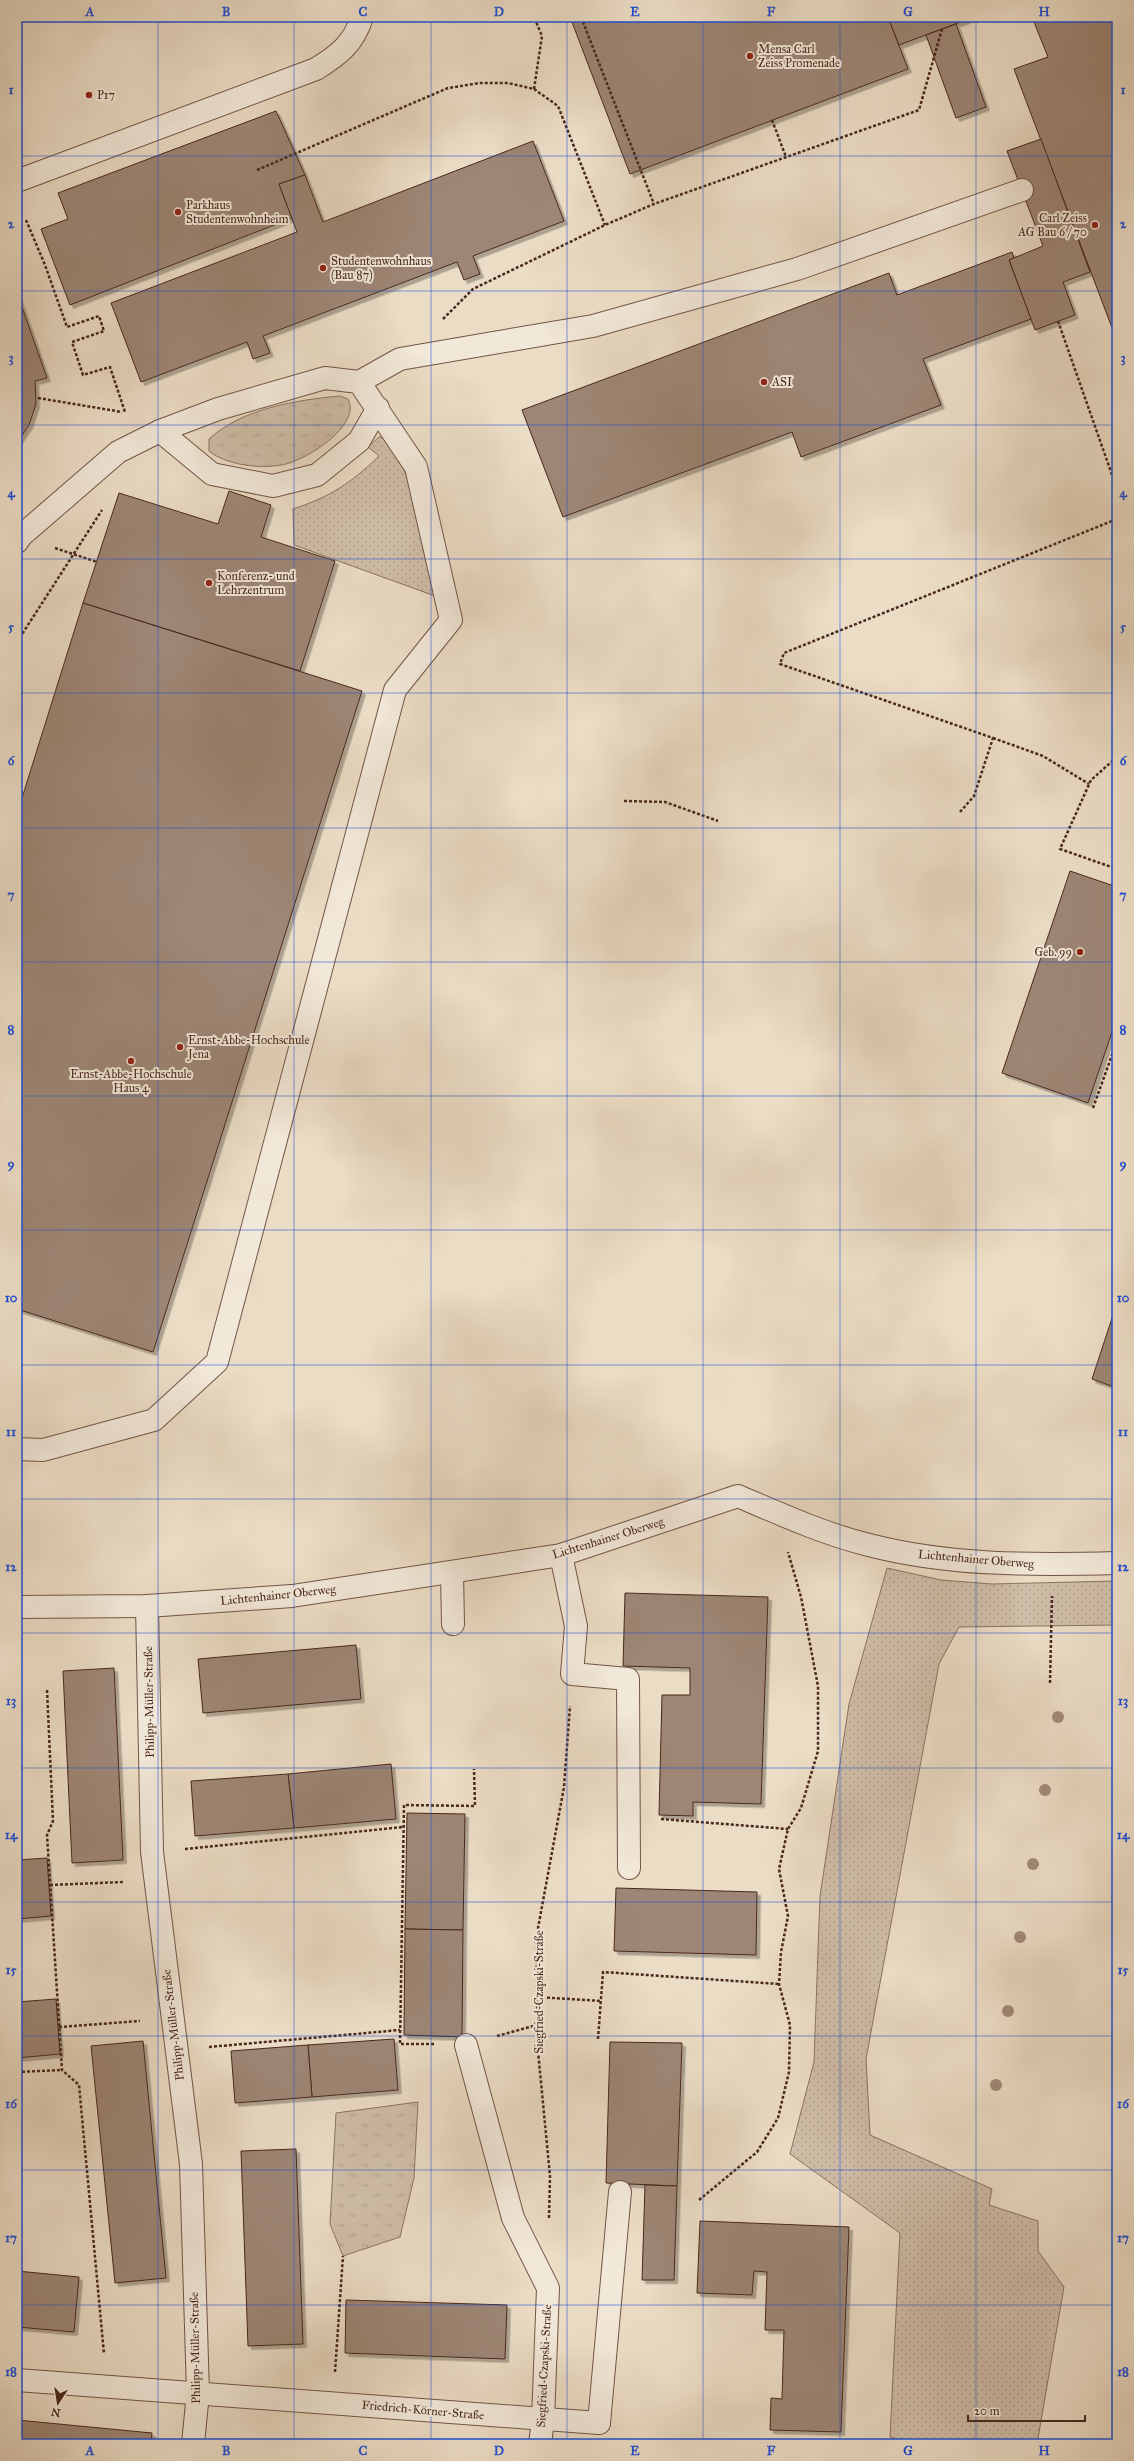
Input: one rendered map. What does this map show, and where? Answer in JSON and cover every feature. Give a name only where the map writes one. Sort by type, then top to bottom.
[{"type":"street","points":[[17,181],[316,69],[340,55],[358,30],[362,17]]},
{"type":"street","points":[[19,539],[118,452],[160,431],[218,409],[325,378],[359,382],[400,359],[593,326],[797,269],[1022,190]]},
{"type":"street","points":[[17,1449],[43,1450],[154,1420],[217,1362],[395,690],[451,620],[416,468],[378,408],[359,382]]},
{"type":"street","points":[[160,431],[212,474],[273,486],[317,475],[359,441],[378,408]]},
{"type":"street","name":"Lichtenhainer Oberweg","points":[[17,1607],[147,1606],[292,1596],[452,1572],[562,1554],[738,1496],[778,1513],[868,1545],[938,1558],[1014,1565],[1117,1563]]},
{"type":"street","points":[[562,1554],[576,1626],[572,1674],[628,1679],[629,1868]]},
{"type":"street","points":[[452,1572],[453,1624]]},
{"type":"street","name":"Philipp-Müller-Straße","points":[[147,1606],[152,1852],[191,2164],[198,2393],[193,2444]]},
{"type":"street","name":"Siegfried-Czapski-Straße","points":[[466,2045],[513,2218],[548,2288],[543,2420],[540,2444]]},
{"type":"street","name":"Friedrich-Körner-Straße","points":[[17,2380],[599,2423],[620,2192]]},
{"type":"path","points":[[534,17],[542,36],[534,89]]},
{"type":"path","points":[[581,17],[654,204]]},
{"type":"path","points":[[439,322],[473,289],[605,225],[654,204],[919,110],[942,29]]},
{"type":"path","points":[[257,170],[448,88],[480,83],[508,83],[534,89],[558,106],[605,225]]},
{"type":"path","points":[[772,120],[786,157]]},
{"type":"path","points":[[26,220],[45,265],[67,327],[99,316],[104,331],[72,342],[83,375],[110,367],[125,413]]},
{"type":"path","points":[[1058,321],[1117,489]]},
{"type":"path","points":[[38,398],[125,413],[160,431]]},
{"type":"path","points":[[17,642],[103,508]]},
{"type":"path","points":[[1089,784],[1043,756],[780,664],[784,653],[1117,519]]},
{"type":"path","points":[[19,539],[97,562]]},
{"type":"path","points":[[960,812],[974,796],[993,738]]},
{"type":"path","points":[[1117,757],[1089,784],[1060,849],[1117,869]]},
{"type":"path","points":[[624,801],[666,802],[718,821]]},
{"type":"path","points":[[1093,1108],[1117,1041]]},
{"type":"path","points":[[699,2200],[757,2152],[778,2118],[789,2072],[790,2025],[779,1984],[781,1952],[788,1916],[779,1869],[788,1829],[801,1808],[818,1751],[818,1686],[801,1597],[778,1513]]},
{"type":"path","points":[[1050,1683],[1052,1591]]},
{"type":"path","name":"Siegfried-Czapski-Straße","points":[[549,2224],[550,2176],[537,2025],[536,1939],[564,1787],[572,1674]]},
{"type":"path","points":[[47,1690],[54,1822],[47,1835],[62,2070]]},
{"type":"path","points":[[474,1769],[475,1806],[404,1805],[400,2044],[466,2045],[537,2025]]},
{"type":"path","points":[[629,1816],[788,1829]]},
{"type":"path","points":[[152,1852],[403,1827]]},
{"type":"path","points":[[50,1885],[156,1881]]},
{"type":"path","points":[[598,2039],[604,1972],[779,1984]]},
{"type":"path","points":[[537,1997],[601,2001]]},
{"type":"path","points":[[59,2027],[173,2018]]},
{"type":"path","points":[[176,2050],[400,2030]]},
{"type":"path","points":[[17,2072],[62,2070],[79,2085],[107,2387]]},
{"type":"path","points":[[333,2403],[343,2256]]},
{"type":"green space","points":[[340,396],[348,399],[350,409],[347,420],[339,431],[328,441],[303,457],[281,465],[253,466],[224,460],[209,451],[209,439],[223,428],[254,413],[289,403]]},
{"type":"green space","points":[[379,437],[385,437],[396,455],[406,474],[413,493],[419,513],[435,596],[294,545],[293,509],[329,494],[359,474],[379,456],[368,447]]},
{"type":"green space","points":[[887,1568],[941,1580],[992,1584],[1117,1581],[1117,1625],[959,1627],[939,1664],[866,2059],[870,2135],[992,2189],[989,2205],[1038,2221],[1038,2251],[1064,2287],[1037,2444],[916,2444],[890,2437],[900,2233],[790,2154],[814,2062],[820,1896],[849,1704]]},
{"type":"green space","points":[[418,2102],[414,2178],[400,2237],[343,2256],[330,2224],[336,2113]]},
{"type":"building","points":[[570,17],[888,17],[908,69],[630,174]]},
{"type":"building","points":[[888,17],[974,17],[899,45]]},
{"type":"building","name":"Carl Zeiss AG Bau 6 / 70","points":[[1032,17],[1117,17],[1117,341],[1014,69],[1048,57]]},
{"type":"building","points":[[956,24],[986,107],[956,118],[926,35]]},
{"type":"building","name":"Parkhaus Studentenwohnheim","points":[[276,111],[305,175],[279,184],[292,218],[70,305],[41,229],[68,219],[58,193]]},
{"type":"building","points":[[1041,139],[1090,272],[1063,282],[1075,315],[1035,330],[1009,260],[1043,246],[1007,151]]},
{"type":"building","name":"Studentenwohnhaus (Bau 87)","points":[[533,141],[564,221],[473,256],[480,274],[464,280],[457,262],[263,336],[270,353],[253,359],[247,342],[141,382],[111,303],[297,232],[279,184],[305,175],[323,222]]},
{"type":"building","name":"ASI","points":[[1012,252],[1014,258],[1009,260],[1031,319],[923,359],[941,405],[801,457],[792,432],[563,517],[522,410],[889,273],[897,295]]},
{"type":"building","points":[[17,293],[47,378],[35,381],[36,404],[29,425],[17,443]]},
{"type":"building","name":"Konferenz- und Lehrzentrum","points":[[229,491],[271,505],[261,537],[335,561],[300,671],[83,603],[119,493],[218,524]]},
{"type":"building","name":"Ernst-Abbe-Hochschule Haus 4","points":[[83,603],[362,691],[153,1352],[17,1309],[17,814]]},
{"type":"building","name":"Geb. 99","points":[[1070,871],[1117,887],[1117,1017],[1088,1103],[1002,1073]]},
{"type":"building","points":[[1117,1303],[1117,1388],[1092,1379]]},
{"type":"building","points":[[625,1593],[768,1597],[761,1804],[693,1802],[693,1816],[659,1815],[662,1695],[690,1695],[690,1668],[623,1666]]},
{"type":"building","points":[[356,1645],[361,1699],[203,1713],[198,1659]]},
{"type":"building","points":[[114,1668],[123,1860],[72,1863],[63,1671]]},
{"type":"building","points":[[391,1764],[396,1819],[294,1828],[288,1774]]},
{"type":"building","points":[[288,1774],[294,1828],[195,1836],[191,1781]]},
{"type":"building","points":[[407,1813],[465,1814],[463,1930],[405,1929]]},
{"type":"building","points":[[47,1858],[51,1916],[17,1919],[17,1860]]},
{"type":"building","points":[[616,1888],[757,1892],[756,1955],[614,1951]]},
{"type":"building","points":[[405,1929],[463,1930],[462,2037],[404,2035]]},
{"type":"building","points":[[56,1999],[60,2054],[17,2058],[17,2002]]},
{"type":"building","points":[[394,2039],[398,2090],[312,2097],[308,2045]]},
{"type":"building","points":[[143,2041],[166,2278],[115,2283],[91,2046]]},
{"type":"building","points":[[610,2042],[682,2043],[677,2186],[606,2183]]},
{"type":"building","points":[[308,2045],[312,2097],[235,2103],[231,2051]]},
{"type":"building","points":[[296,2149],[303,2344],[248,2346],[241,2151]]},
{"type":"building","points":[[645,2185],[677,2186],[674,2280],[642,2280]]},
{"type":"building","points":[[700,2221],[849,2227],[841,2432],[770,2430],[771,2398],[782,2399],[784,2330],[765,2330],[767,2272],[754,2271],[752,2295],[697,2293]]},
{"type":"building","points":[[17,2271],[79,2277],[74,2332],[17,2327]]},
{"type":"building","points":[[346,2300],[507,2305],[505,2359],[345,2353]]},
{"type":"building","points":[[17,2420],[152,2433],[151,2444],[17,2444]]},
{"type":"building","points":[[243,2441],[281,2444],[243,2444]]},
{"type":"building","points":[[335,2441],[390,2444],[335,2444]]},
{"type":"place","name":"Mensa Carl Zeiss Promenade","points":[[750,56]]},
{"type":"place","name":"P17","points":[[89,95]]},
{"type":"place","name":"Parkhaus Studentenwohnheim","points":[[178,212]]},
{"type":"place","name":"Carl Zeiss AG Bau 6 / 70","points":[[1095,225]]},
{"type":"place","name":"Studentenwohnhaus (Bau 87)","points":[[323,268]]},
{"type":"place","name":"ASI","points":[[764,382]]},
{"type":"place","name":"Konferenz- und Lehrzentrum","points":[[209,583]]},
{"type":"place","name":"Geb. 99","points":[[1080,952]]},
{"type":"place","name":"Ernst-Abbe-Hochschule Jena","points":[[180,1047]]},
{"type":"place","name":"Ernst-Abbe-Hochschule Haus 4","points":[[131,1061]]}]
